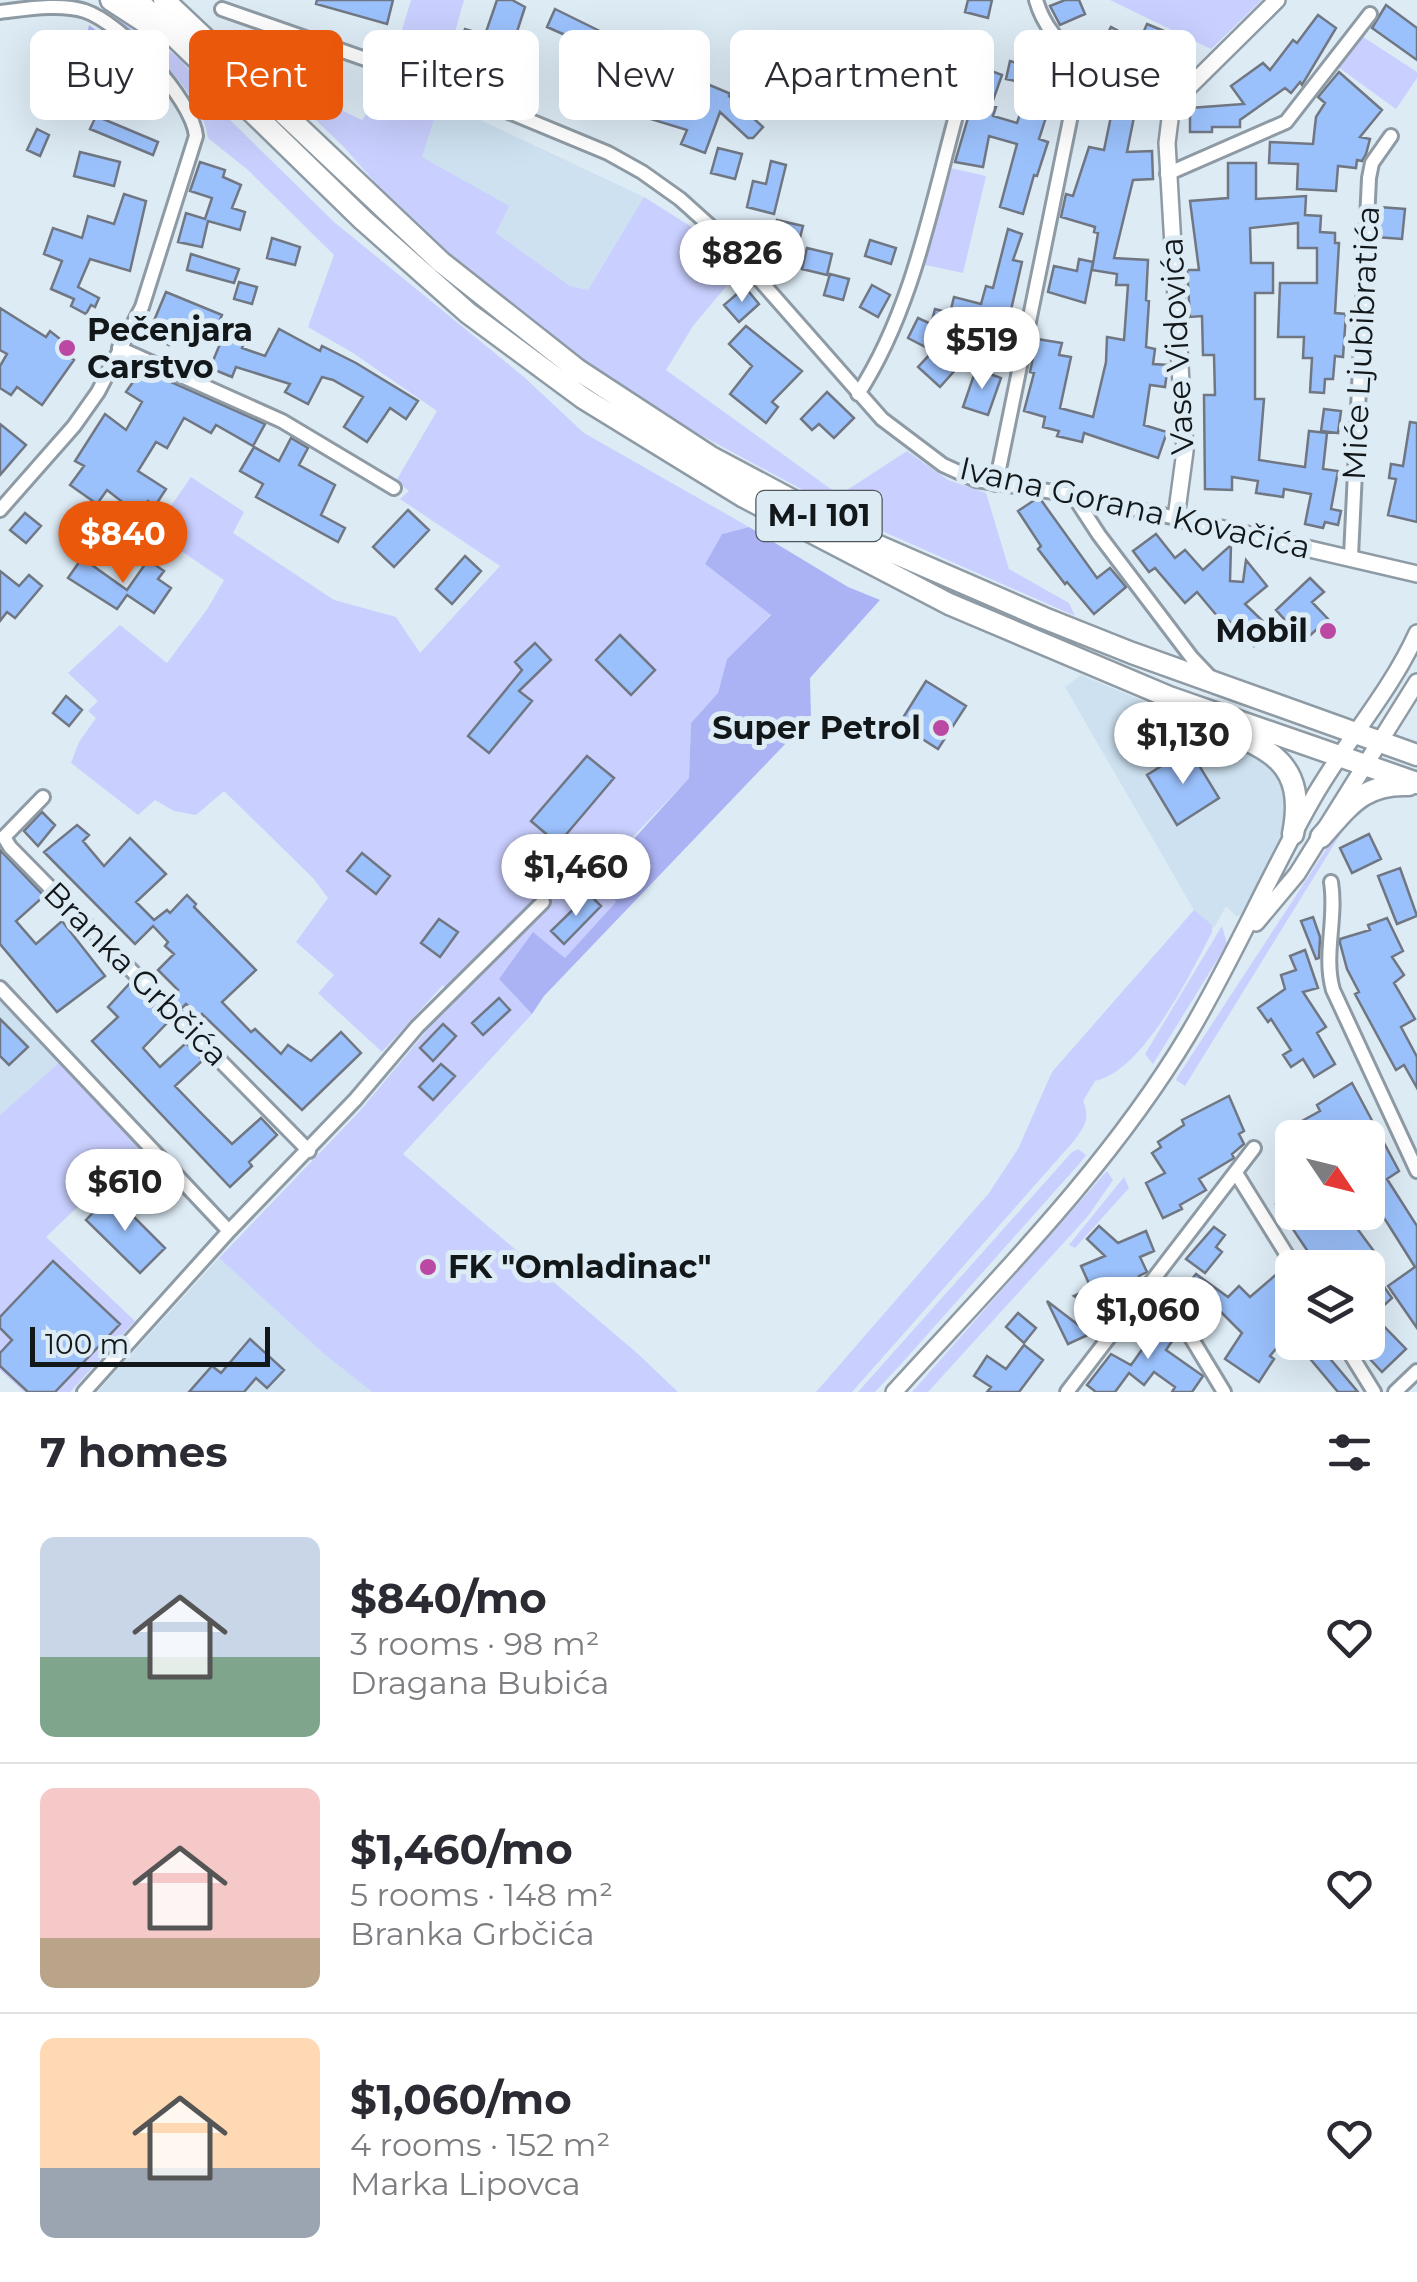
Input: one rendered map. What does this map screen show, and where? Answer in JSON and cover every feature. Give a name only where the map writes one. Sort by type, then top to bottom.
[{"type":"main road","points":[[111,0],[189,51]]},
{"type":"main road","name":"M-I 101","points":[[138,0],[189,49]]},
{"type":"main road","name":"M-I 101","points":[[164,0],[440,262],[578,370],[653,420],[768,489],[876,545],[1132,654],[1417,755]]},
{"type":"main road","name":"M-I 101","points":[[260,120],[436,287],[583,398],[764,510],[932,595],[1169,697],[1417,785]]},
{"type":"main road","points":[[1169,697],[1194,717],[1260,745],[1278,758],[1291,776],[1296,792],[1298,808],[1292,834]]},
{"type":"main road","points":[[1321,837],[1367,791],[1417,785]]},
{"type":"street","points":[[1036,0],[1050,30]]},
{"type":"street","points":[[1196,81],[1276,0]]},
{"type":"street","points":[[0,12],[70,9],[96,16],[138,50],[174,92],[194,124],[194,144],[142,307],[87,409],[0,510]]},
{"type":"street","name":"Ivana Gorana Kovačića","points":[[222,9],[463,93],[642,172],[720,235],[858,394],[924,453],[959,473],[996,484],[1074,495],[1351,556],[1417,574]]},
{"type":"street","points":[[1167,174],[1286,122],[1370,14]]},
{"type":"street","points":[[858,394],[874,372],[902,305],[955,120]]},
{"type":"street","points":[[996,484],[1070,120]]},
{"type":"street","name":"Vase Vidovića","points":[[1169,120],[1167,174],[1185,452],[1176,518]]},
{"type":"street","name":"Miće Ljubibratića","points":[[1351,556],[1369,178],[1372,163],[1391,136]]},
{"type":"street","points":[[119,348],[236,398],[307,434],[394,488]]},
{"type":"street","points":[[1074,495],[1099,535],[1192,658],[1214,681]]},
{"type":"street","points":[[894,1392],[1027,1246],[1100,1158],[1188,1036],[1243,936],[1292,834],[1417,633]]},
{"type":"street","points":[[1243,936],[1284,892],[1417,682]]},
{"type":"street","name":"Branka Grbčića","points":[[43,797],[4,837],[10,847],[309,1151]]},
{"type":"street","points":[[1332,882],[1328,969],[1332,990],[1417,1171]]},
{"type":"street","points":[[84,1392],[230,1231],[309,1151],[417,1027],[543,902]]},
{"type":"street","points":[[0,988],[230,1231]]},
{"type":"street","points":[[1070,1390],[1254,1148]]},
{"type":"street","points":[[1236,1173],[1284,1250]]},
{"type":"street","points":[[1155,1278],[1224,1392]]},
{"type":"street","points":[[1354,1360],[1374,1392]]},
{"type":"street","points":[[1395,1392],[1417,1372]]},
{"type":"shaded area","points":[[411,0],[464,0],[456,30],[402,30]]},
{"type":"shaded area","points":[[1110,0],[1262,0],[1211,49],[1196,42],[1196,30],[1172,30]]},
{"type":"shaded area","points":[[119,14],[141,30],[126,30],[115,20]]},
{"type":"shaded area","points":[[1360,35],[1417,72],[1396,109],[1338,67]]},
{"type":"shaded area","points":[[169,51],[189,70],[189,94],[185,88],[172,73]]},
{"type":"shaded area","points":[[343,111],[362,120],[434,120],[422,157],[509,206],[496,233],[570,286],[588,290],[644,197],[690,226],[739,271],[693,326],[666,370],[835,492],[841,494],[907,451],[948,480],[986,493],[1009,569],[1069,603],[1075,616],[866,524],[641,403],[543,331],[405,217],[316,120],[343,120]]},
{"type":"shaded area","points":[[230,120],[334,222],[524,377],[584,433],[749,527],[722,534],[705,564],[771,614],[727,659],[718,693],[691,723],[689,778],[627,843],[617,901],[565,958],[534,933],[499,979],[532,1014],[403,1154],[678,1392],[372,1392],[324,1354],[219,1258],[359,1112],[454,998],[443,985],[382,1052],[318,993],[334,975],[296,942],[328,898],[313,878],[224,791],[196,815],[174,811],[155,800],[138,815],[71,763],[79,742],[96,718],[88,711],[98,701],[68,673],[120,625],[167,663],[208,608],[224,580],[153,532],[191,477],[244,512],[233,533],[334,600],[396,617],[420,653],[500,566],[400,499],[409,491],[396,481],[437,411],[308,327],[334,255],[248,170],[208,138],[204,121]]},
{"type":"shaded area","points":[[434,120],[480,120],[644,197],[588,290],[570,286],[496,233],[508,206],[422,157]]},
{"type":"shaded area","points":[[946,167],[986,176],[963,273],[921,264]]},
{"type":"shaded area","points":[[749,527],[848,587],[880,600],[810,678],[811,717],[544,996],[532,1014],[499,979],[533,932],[565,958],[616,902],[604,872],[689,778],[691,723],[718,693],[727,659],[771,615],[705,564],[722,534]]},
{"type":"shaded area","points":[[1081,675],[1253,747],[1266,756],[1286,787],[1289,827],[1243,915],[1236,916],[1226,906],[1214,928],[1194,910],[1065,687]]},
{"type":"shaded area","points":[[1364,807],[1343,830],[1185,1086],[1176,1080],[1178,1076],[1346,819]]},
{"type":"shaded area","points":[[1194,910],[1212,925],[1203,950],[1147,1041],[1130,1060],[1095,1081],[1083,1101],[1085,1123],[1073,1142],[852,1392],[816,1392],[989,1193],[1018,1149],[1052,1072]]},
{"type":"shaded area","points":[[1222,926],[1227,944],[1153,1064],[1145,1054]]},
{"type":"shaded area","points":[[0,1000],[61,1061],[0,1115]]},
{"type":"shaded area","points":[[61,1061],[139,1148],[46,1237],[135,1321],[70,1392],[24,1392],[0,1370],[0,1115]]},
{"type":"shaded area","points":[[1078,1149],[1086,1155],[1079,1164],[901,1364],[875,1392],[858,1392],[1072,1152]]},
{"type":"shaded area","points":[[1107,1171],[1113,1180],[1088,1216],[928,1392],[912,1392]]},
{"type":"shaded area","points":[[1124,1177],[1129,1188],[1075,1248],[1069,1245]]},
{"type":"shaded area","points":[[219,1258],[324,1354],[372,1392],[97,1392]]},
{"type":"building","points":[[317,0],[393,0],[387,24],[316,4]]},
{"type":"building","points":[[497,0],[512,0],[525,7],[518,30],[487,30]]},
{"type":"building","points":[[968,0],[992,0],[988,18],[965,12]]},
{"type":"building","points":[[1079,0],[1085,14],[1060,25],[1050,6]]},
{"type":"building","points":[[1386,5],[1417,28],[1417,60],[1372,28]]},
{"type":"building","points":[[555,9],[598,30],[559,32],[547,27]]},
{"type":"building","points":[[1318,15],[1336,28],[1302,85],[1300,82],[1291,93],[1285,88],[1240,120],[1240,127],[1190,132],[1196,108],[1244,104],[1231,86],[1263,63],[1270,70],[1293,40],[1297,43]]},
{"type":"building","points":[[1010,61],[1014,62],[1014,81],[1006,79]]},
{"type":"building","points":[[994,72],[1002,75],[994,98]]},
{"type":"building","points":[[1339,72],[1382,110],[1360,137],[1370,139],[1362,161],[1357,160],[1356,168],[1338,166],[1336,191],[1297,189],[1298,164],[1269,163],[1270,142],[1313,144],[1316,117],[1325,103],[1318,97]]},
{"type":"building","points":[[710,85],[730,94],[730,120],[755,120],[763,127],[748,138],[720,112],[705,153],[681,144],[687,130],[654,120],[710,120]]},
{"type":"building","points":[[994,116],[1017,123],[1045,120],[1039,139],[1048,142],[1023,214],[1000,207],[1017,144],[989,136],[983,167],[955,162],[967,120],[994,120]]},
{"type":"building","points":[[94,120],[106,120],[158,142],[153,155],[90,129]]},
{"type":"building","points":[[1110,120],[1133,120],[1127,152],[1152,151],[1153,179],[1133,180],[1114,258],[1148,260],[1146,347],[1155,349],[1153,364],[1168,365],[1165,387],[1150,385],[1144,425],[1167,432],[1158,458],[1084,433],[1082,442],[1057,436],[1059,431],[1043,427],[1045,417],[1024,411],[1034,373],[1030,372],[1037,339],[1062,343],[1059,355],[1071,357],[1060,408],[1093,417],[1106,362],[1107,337],[1124,340],[1128,285],[1116,285],[1117,274],[1092,270],[1098,233],[1094,232],[1095,227],[1061,217],[1066,194],[1073,196],[1089,147],[1104,150]]},
{"type":"building","points":[[37,129],[49,135],[40,156],[27,150]]},
{"type":"building","points":[[718,148],[742,154],[735,179],[711,173]]},
{"type":"building","points":[[80,152],[120,162],[114,186],[74,176]]},
{"type":"building","points":[[771,161],[786,165],[774,214],[747,207],[753,181],[766,184]]},
{"type":"building","points":[[200,162],[225,170],[223,177],[241,185],[232,208],[245,212],[240,230],[208,221],[202,247],[178,242],[186,213],[205,219],[212,198],[190,191]]},
{"type":"building","points":[[1228,163],[1256,163],[1256,199],[1306,196],[1305,215],[1321,216],[1320,232],[1335,233],[1335,243],[1339,243],[1335,313],[1346,314],[1343,357],[1335,356],[1333,379],[1325,379],[1324,393],[1310,392],[1312,358],[1303,358],[1304,337],[1278,337],[1280,283],[1317,283],[1317,248],[1298,248],[1298,223],[1250,228],[1251,263],[1273,263],[1273,293],[1255,293],[1255,399],[1264,399],[1259,460],[1305,467],[1309,431],[1327,433],[1323,469],[1338,471],[1331,509],[1341,511],[1338,525],[1325,522],[1323,528],[1305,524],[1311,494],[1284,489],[1283,497],[1256,493],[1258,481],[1232,477],[1232,490],[1205,489],[1204,395],[1215,395],[1214,355],[1203,355],[1202,316],[1190,317],[1187,270],[1199,270],[1190,201],[1228,198]]},
{"type":"building","points":[[124,194],[146,201],[130,271],[90,259],[78,287],[99,298],[86,314],[71,306],[74,299],[51,289],[62,261],[44,254],[53,228],[82,238],[88,216],[114,224]]},
{"type":"building","points":[[1379,207],[1405,209],[1402,239],[1376,237]]},
{"type":"building","points":[[777,220],[803,226],[797,249],[772,243]]},
{"type":"building","points":[[1008,229],[1022,234],[1013,260],[1022,262],[1008,323],[1000,320],[940,387],[918,367],[933,351],[908,338],[918,318],[931,324],[935,309],[950,313],[954,297],[981,304],[986,286],[993,288]]},
{"type":"building","points":[[272,238],[300,247],[295,265],[267,258]]},
{"type":"building","points":[[870,240],[896,248],[891,264],[865,256]]},
{"type":"building","points":[[807,248],[832,254],[827,275],[802,269]]},
{"type":"building","points":[[191,254],[239,269],[234,283],[187,270]]},
{"type":"building","points":[[1079,259],[1093,262],[1085,303],[1048,292],[1054,266],[1077,271]]},
{"type":"building","points":[[830,274],[849,279],[843,300],[824,295]]},
{"type":"building","points":[[239,282],[257,287],[252,304],[234,299]]},
{"type":"building","points":[[872,285],[890,295],[878,317],[860,307]]},
{"type":"building","points":[[745,287],[759,304],[739,322],[724,305]]},
{"type":"building","points":[[166,292],[222,315],[215,332],[181,321],[169,345],[148,335]]},
{"type":"building","points":[[0,308],[46,337],[50,331],[74,350],[70,357],[74,360],[42,405],[17,387],[11,395],[0,388],[0,366],[7,354],[0,350]]},
{"type":"building","points":[[746,326],[802,371],[772,402],[778,407],[766,423],[730,394],[752,366],[729,344]]},
{"type":"building","points":[[227,327],[249,333],[242,348],[265,356],[279,329],[320,351],[322,346],[356,363],[418,401],[406,419],[390,408],[367,442],[344,427],[363,397],[333,380],[322,377],[308,404],[285,392],[290,384],[236,367],[232,377],[210,368]]},
{"type":"building","points":[[142,369],[265,424],[253,446],[216,425],[211,433],[184,418],[167,448],[156,442],[138,471],[166,489],[155,506],[148,501],[139,515],[107,490],[97,504],[70,485],[84,466],[75,461],[105,414],[126,430],[142,402],[126,392]]},
{"type":"building","points":[[976,369],[1001,378],[988,415],[963,407]]},
{"type":"building","points":[[827,392],[854,418],[834,438],[819,424],[812,430],[801,419]]},
{"type":"building","points":[[1324,409],[1341,411],[1338,433],[1321,431]]},
{"type":"building","points":[[1410,422],[1417,423],[1417,522],[1388,515],[1396,479],[1389,478],[1391,464],[1403,466]]},
{"type":"building","points":[[0,424],[26,445],[0,475]]},
{"type":"building","points":[[291,438],[308,448],[299,465],[335,485],[321,515],[345,528],[338,542],[256,497],[263,484],[240,471],[254,447],[279,461]]},
{"type":"building","points":[[1036,499],[1041,500],[1097,578],[1110,568],[1126,587],[1094,614],[1038,549],[1041,546],[1018,511]]},
{"type":"building","points":[[408,510],[429,530],[394,567],[373,547]]},
{"type":"building","points":[[25,513],[41,526],[26,543],[10,530]]},
{"type":"building","points":[[1156,534],[1175,558],[1185,550],[1203,570],[1231,545],[1230,581],[1243,582],[1246,560],[1267,586],[1245,604],[1271,629],[1254,646],[1227,619],[1223,623],[1197,592],[1185,603],[1155,568],[1149,572],[1133,551]]},
{"type":"building","points":[[465,556],[481,571],[452,604],[436,589]]},
{"type":"building","points":[[82,558],[127,590],[148,560],[164,571],[158,579],[171,588],[154,613],[127,595],[117,609],[68,578]]},
{"type":"building","points":[[0,571],[19,586],[29,575],[42,586],[15,618],[7,612],[0,621]]},
{"type":"building","points":[[1310,578],[1324,592],[1312,602],[1328,619],[1304,641],[1276,610]]},
{"type":"building","points":[[620,635],[655,670],[631,695],[596,660]]},
{"type":"building","points":[[535,643],[551,660],[519,691],[532,701],[489,753],[468,736],[522,670],[515,662]]},
{"type":"building","points":[[926,681],[966,706],[938,749],[899,724]]},
{"type":"building","points":[[66,696],[82,710],[69,726],[53,713]]},
{"type":"building","points":[[1189,749],[1219,798],[1177,825],[1147,775]]},
{"type":"building","points":[[587,756],[614,778],[558,844],[531,821]]},
{"type":"building","points":[[42,812],[55,825],[38,846],[24,831]]},
{"type":"building","points":[[77,825],[89,835],[83,841],[104,866],[130,838],[166,874],[136,902],[154,920],[167,910],[170,913],[187,895],[256,970],[222,1002],[251,1032],[255,1029],[281,1054],[288,1045],[311,1061],[341,1032],[361,1053],[302,1110],[202,1014],[186,1004],[182,1008],[171,996],[178,990],[158,970],[174,954],[153,926],[135,944],[44,852]]},
{"type":"building","points":[[1369,834],[1381,859],[1352,873],[1340,848]]},
{"type":"building","points":[[0,850],[44,896],[16,921],[36,944],[62,921],[105,976],[57,1012],[0,944]]},
{"type":"building","points":[[362,853],[390,876],[376,894],[347,871]]},
{"type":"building","points":[[1400,868],[1417,916],[1397,924],[1378,876]]},
{"type":"building","points":[[589,894],[601,906],[564,944],[551,931]]},
{"type":"building","points":[[1313,917],[1320,937],[1316,959],[1301,921]]},
{"type":"building","points":[[1387,918],[1403,951],[1392,957],[1404,975],[1394,983],[1415,1019],[1401,1027],[1417,1057],[1417,1088],[1404,1065],[1396,1070],[1355,994],[1359,992],[1340,943],[1340,939],[1370,930],[1368,925]]},
{"type":"building","points":[[439,919],[458,932],[440,957],[421,943]]},
{"type":"building","points":[[1305,950],[1318,988],[1303,992],[1326,1027],[1317,1033],[1335,1064],[1314,1077],[1303,1059],[1291,1067],[1283,1055],[1291,1050],[1271,1019],[1268,1022],[1258,1008],[1285,989],[1281,975],[1296,970],[1290,956]]},
{"type":"building","points":[[130,983],[168,1022],[143,1048],[160,1067],[186,1043],[203,1060],[175,1086],[202,1114],[232,1144],[261,1118],[277,1135],[230,1187],[92,1041],[118,1017],[108,1007]]},
{"type":"building","points":[[499,998],[510,1010],[483,1035],[472,1023]]},
{"type":"building","points":[[0,1019],[28,1047],[9,1065],[0,1056]]},
{"type":"building","points":[[443,1024],[456,1036],[433,1061],[420,1048]]},
{"type":"building","points":[[441,1064],[455,1076],[433,1100],[419,1087]]},
{"type":"building","points":[[1352,1083],[1372,1120],[1304,1120],[1320,1111],[1317,1105]]},
{"type":"building","points":[[1229,1096],[1244,1131],[1239,1134],[1244,1144],[1232,1154],[1234,1158],[1199,1179],[1206,1190],[1163,1218],[1146,1183],[1165,1173],[1152,1153],[1161,1147],[1158,1142],[1184,1125],[1182,1120]]},
{"type":"building","points":[[1385,1145],[1399,1171],[1387,1179],[1417,1226],[1417,1328],[1388,1286],[1415,1267],[1385,1219]]},
{"type":"building","points":[[111,1194],[165,1248],[140,1273],[86,1220]]},
{"type":"building","points":[[1099,1226],[1118,1243],[1146,1231],[1154,1251],[1140,1257],[1147,1272],[1139,1276],[1139,1282],[1105,1302],[1114,1315],[1110,1320],[1074,1296],[1091,1288],[1081,1266],[1105,1256],[1087,1239]]},
{"type":"building","points":[[1214,1227],[1225,1235],[1216,1247],[1222,1252],[1205,1273],[1186,1259]]},
{"type":"building","points":[[1293,1230],[1358,1230],[1373,1250],[1307,1250]]},
{"type":"building","points":[[53,1261],[120,1324],[55,1392],[28,1392],[0,1366],[0,1353],[12,1340],[0,1328],[0,1317]]},
{"type":"building","points":[[1196,1274],[1228,1297],[1239,1286],[1250,1297],[1275,1275],[1275,1350],[1270,1356],[1274,1359],[1259,1382],[1225,1359],[1242,1333],[1211,1302],[1207,1308],[1183,1290]]},
{"type":"building","points":[[1047,1301],[1090,1334],[1068,1344]]},
{"type":"building","points":[[1144,1312],[1177,1334],[1166,1350],[1203,1376],[1192,1392],[1172,1392],[1175,1387],[1154,1372],[1144,1385],[1129,1373],[1115,1392],[1096,1392],[1087,1385],[1111,1354],[1131,1365],[1146,1344],[1130,1333]]},
{"type":"building","points":[[1018,1313],[1036,1328],[1024,1343],[1006,1327]]},
{"type":"building","points":[[1385,1327],[1406,1349],[1382,1372],[1371,1360],[1385,1360]]},
{"type":"building","points":[[250,1339],[284,1370],[267,1388],[256,1378],[244,1392],[189,1392],[212,1366],[221,1373]]},
{"type":"building","points":[[1024,1345],[1043,1360],[1019,1392],[987,1392],[991,1387],[974,1376],[987,1356],[1006,1369]]},
{"type":"building","points":[[1311,1360],[1331,1360],[1358,1392],[1338,1392]]},
{"type":"place","name":"Pečenjara Carstvo","points":[[67,348]]},
{"type":"place","name":"Mobil","points":[[1328,631]]},
{"type":"place","name":"Super Petrol","points":[[941,728]]},
{"type":"place","name":"FK \"Omladinac\"","points":[[428,1267]]}]
